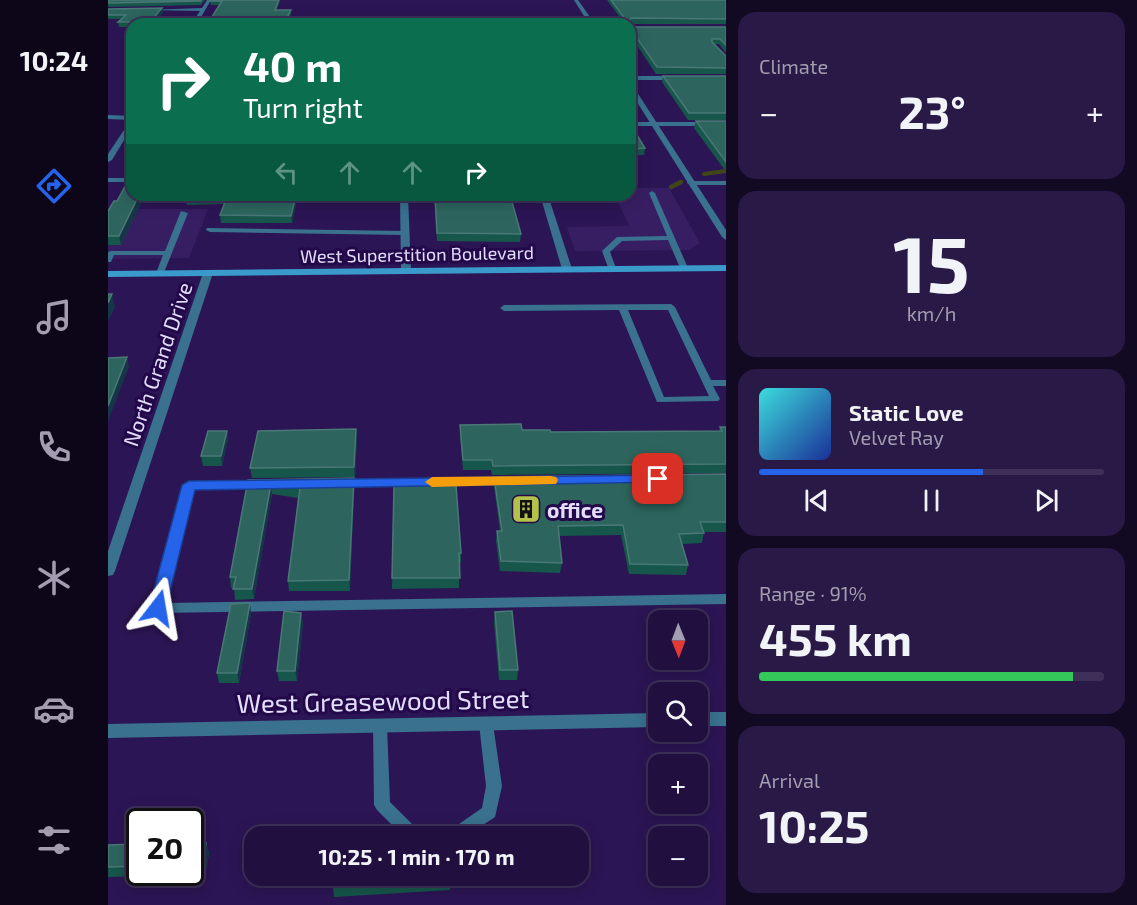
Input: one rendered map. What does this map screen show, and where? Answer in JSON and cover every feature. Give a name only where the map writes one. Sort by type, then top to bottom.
[{"type":"main road","name":"West Superstition Boulevard","points":[[108,274],[726,268]]},
{"type":"street","points":[[198,18],[209,0]]},
{"type":"street","points":[[576,0],[588,18]]},
{"type":"street","points":[[144,10],[203,9]]},
{"type":"street","points":[[636,78],[683,78]]},
{"type":"street","points":[[636,96],[726,237]]},
{"type":"street","points":[[636,124],[726,124]]},
{"type":"street","points":[[108,160],[126,132]]},
{"type":"street","points":[[691,183],[726,183]]},
{"type":"street","points":[[404,201],[406,271]]},
{"type":"street","points":[[546,201],[567,269]]},
{"type":"street","name":"North Grand Drive","points":[[108,571],[208,273]]},
{"type":"street","points":[[708,719],[726,719]]},
{"type":"street","name":"West Greasewood Street","points":[[108,731],[648,720]]},
{"type":"lane","points":[[108,117],[126,122]]},
{"type":"lane","points":[[108,180],[126,180]]},
{"type":"lane","points":[[652,193],[684,268]]},
{"type":"lane","points":[[160,273],[184,213]]},
{"type":"lane","points":[[210,230],[405,233]]},
{"type":"lane","points":[[612,268],[606,251],[620,239],[671,238]]},
{"type":"lane","points":[[108,260],[111,253],[168,253]]},
{"type":"lane","points":[[504,308],[671,307],[715,399],[660,400],[623,308]]},
{"type":"lane","points":[[707,383],[726,383]]},
{"type":"lane","points":[[332,483],[521,481]]},
{"type":"lane","points":[[272,484],[189,485],[158,608],[726,599]]},
{"type":"lane","points":[[380,726],[382,805],[409,831],[461,831],[489,813],[494,786],[486,724]]},
{"type":"shaded area","points":[[636,188],[669,188],[700,243],[689,250],[575,251],[567,227],[629,226],[618,201],[636,201]]},
{"type":"shaded area","points":[[108,209],[208,209],[189,258],[108,259]]},
{"type":"building","points":[[108,0],[201,0],[201,1],[108,3]]},
{"type":"building","points":[[279,0],[275,10],[291,10],[287,18],[211,18],[222,1],[210,1]]},
{"type":"building","points":[[611,0],[726,0],[726,19],[624,18]]},
{"type":"building","points":[[162,8],[153,18],[126,18],[126,22],[118,22],[126,15],[108,15],[108,9]]},
{"type":"building","points":[[636,27],[726,27],[726,45],[720,39],[712,39],[712,42],[726,56],[726,68],[657,67],[636,37]]},
{"type":"building","points":[[663,76],[726,76],[726,113],[689,113]]},
{"type":"building","points":[[696,121],[726,121],[726,162]]},
{"type":"building","points":[[636,133],[645,148],[636,149]]},
{"type":"building","points":[[126,184],[126,201],[136,201],[119,236],[108,236],[108,211],[114,201],[117,201]]},
{"type":"building","points":[[225,201],[295,201],[291,216],[220,215]]},
{"type":"building","points":[[435,201],[512,201],[521,234],[437,233]]},
{"type":"building","points":[[127,357],[108,406],[108,358]]},
{"type":"building","points":[[521,424],[522,430],[550,430],[551,432],[722,431],[720,427],[726,427],[726,464],[493,466],[492,460],[463,460],[460,425]]},
{"type":"building","points":[[356,429],[354,467],[250,468],[258,431]]},
{"type":"building","points":[[208,431],[227,431],[221,456],[201,456]]},
{"type":"building","points":[[726,474],[726,522],[700,522],[704,533],[679,534],[688,565],[630,564],[623,525],[558,526],[562,563],[501,561],[497,531],[502,531],[494,477]]},
{"type":"building","points":[[354,478],[349,580],[288,581],[300,488],[271,484],[252,589],[233,589],[236,577],[230,577],[248,480]]},
{"type":"building","points":[[456,485],[461,553],[459,553],[460,578],[392,578],[394,486]]},
{"type":"building","points":[[250,603],[237,673],[217,673],[231,604]]},
{"type":"building","points":[[284,611],[301,613],[295,671],[277,671]]},
{"type":"building","points":[[512,611],[518,670],[500,670],[495,612]]},
{"type":"building","points":[[126,844],[126,866],[108,867],[108,845]]},
{"type":"waterway","points":[[704,174],[726,171]]},
{"type":"waterway","points":[[671,187],[681,182]]},
{"type":"slow traffic","points":[[432,482],[551,480]]},
{"type":"place","name":"office","points":[[526,509]]},
{"type":"route","points":[[158,608],[189,485],[658,479]]}]
